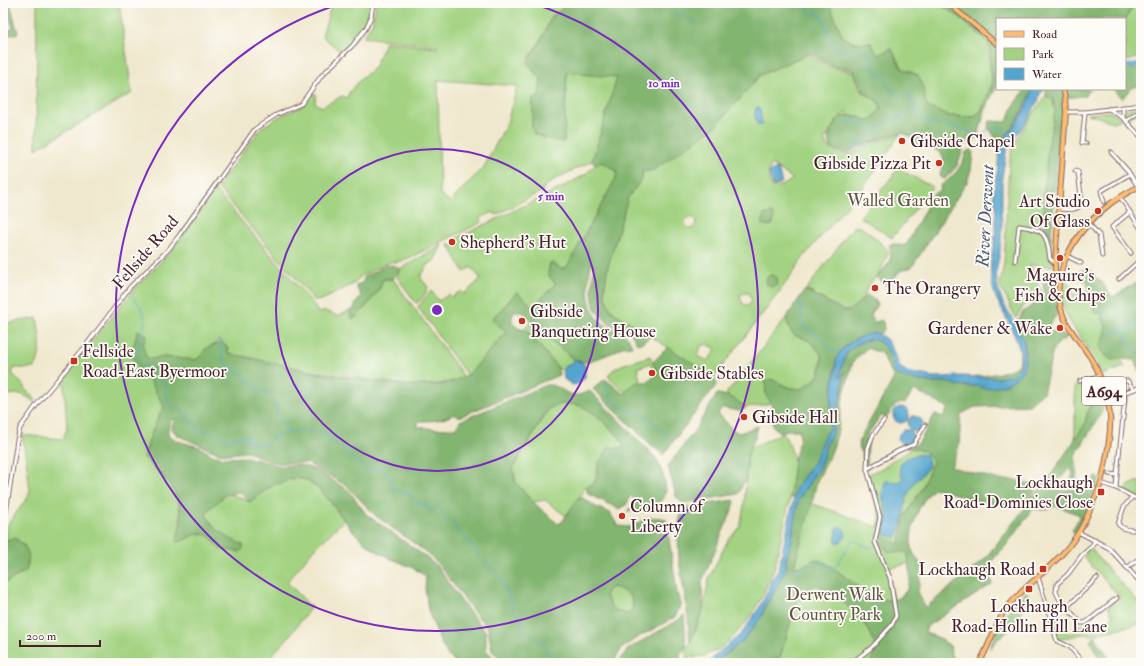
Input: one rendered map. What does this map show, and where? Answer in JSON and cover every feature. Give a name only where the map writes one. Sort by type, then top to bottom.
[{"type":"main road","points":[[948,3],[996,43]]},
{"type":"main road","points":[[1059,279],[1055,273],[1055,266],[1066,112],[1063,90]]},
{"type":"main road","name":"A694","points":[[980,663],[996,627],[1006,609],[1068,548],[1080,533],[1101,483],[1110,424],[1110,409],[1099,376],[1090,357],[1071,330],[1062,312],[1058,297],[1059,279],[1060,272],[1067,256],[1079,236],[1089,224],[1103,210],[1139,186]]},
{"type":"main road","points":[[1055,266],[1060,272]]},
{"type":"street","name":"Fellside Road","points":[[3,532],[17,440],[20,428],[31,411],[84,348],[130,287],[168,250],[178,238],[255,129],[276,115],[301,104],[322,74],[353,45],[366,28],[371,17],[373,3]]},
{"type":"street","points":[[1066,112],[1085,112],[1141,105]]},
{"type":"street","points":[[1123,107],[1123,118]]},
{"type":"street","points":[[1110,109],[1123,118],[1141,137]]},
{"type":"street","points":[[1085,112],[1082,143],[1086,143]]},
{"type":"street","points":[[1126,121],[1139,112]]},
{"type":"street","points":[[1110,152],[1139,186]]},
{"type":"street","points":[[1058,209],[1075,209],[1081,206],[1082,203],[1078,172],[1076,171]]},
{"type":"street","points":[[1104,202],[1101,191],[1130,174]]},
{"type":"street","points":[[1120,198],[1140,224],[1141,229]]},
{"type":"street","points":[[1130,212],[1112,227],[1131,253]]},
{"type":"street","points":[[1089,224],[1098,235],[1102,256]]},
{"type":"street","points":[[1015,261],[1019,226],[1033,227],[1040,230],[1044,235],[1048,246],[1050,259],[1055,266]]},
{"type":"street","points":[[1067,256],[1081,263]]},
{"type":"street","points":[[1119,279],[1141,259]]},
{"type":"street","points":[[1080,381],[1099,376]]},
{"type":"street","points":[[1120,381],[1128,381],[1133,389]]},
{"type":"street","points":[[1107,398],[1141,387]]},
{"type":"street","points":[[1116,488],[1125,398],[1124,393]]},
{"type":"street","points":[[850,663],[860,661],[892,625],[896,616],[890,578],[875,542],[880,517],[867,469],[868,448],[873,435],[884,420]]},
{"type":"street","points":[[867,469],[914,444],[925,425]]},
{"type":"street","points":[[1109,474],[1117,475]]},
{"type":"street","points":[[1101,483],[1116,488],[1141,501]]},
{"type":"street","points":[[1132,497],[1124,507],[1118,524],[1128,530],[1133,530]]},
{"type":"street","points":[[1080,533],[1109,548],[1141,583]]},
{"type":"street","points":[[1095,540],[1092,546],[1082,555],[1068,574],[1057,584],[1056,592],[1077,621],[1085,624],[1117,598]]},
{"type":"street","points":[[1127,568],[1141,557]]},
{"type":"street","points":[[1038,577],[1057,641],[1070,647],[1083,663]]},
{"type":"street","points":[[1066,607],[1097,578]]},
{"type":"green space","points":[[6,3],[10,3],[18,33],[3,37],[3,32],[13,29]]},
{"type":"green space","points":[[37,3],[119,3],[132,93],[36,149]]},
{"type":"green space","points":[[332,3],[372,3],[368,19],[362,31],[342,53],[322,36]]},
{"type":"green space","points":[[376,3],[564,3],[561,11],[552,16],[541,40],[529,57],[533,71],[541,78],[539,97],[533,98],[532,128],[534,134],[548,139],[564,142],[567,72],[618,77],[592,161],[555,179],[543,188],[544,190],[496,215],[495,213],[491,213],[480,218],[482,222],[411,257],[395,263],[393,261],[374,269],[360,277],[355,283],[318,301],[314,300],[217,187],[261,128],[280,116],[301,107],[312,93],[316,94],[315,103],[322,107],[342,96],[347,98],[350,91],[374,68],[385,42],[437,48],[437,46],[363,37],[372,24]],"holes":[[[438,80],[517,86],[507,123],[484,167],[450,202],[440,194]]]},
{"type":"green space","points":[[564,3],[829,3],[842,36],[852,42],[871,43],[878,55],[891,48],[902,69],[918,75],[923,86],[926,105],[931,109],[950,116],[974,117],[981,111],[993,82],[990,68],[990,47],[987,42],[958,16],[938,3],[1135,3],[1126,18],[996,18],[996,88],[986,107],[978,136],[971,140],[968,139],[957,166],[945,179],[941,178],[940,172],[944,162],[940,152],[920,145],[905,134],[900,133],[884,137],[846,153],[832,148],[828,138],[836,121],[841,116],[856,116],[867,120],[873,118],[881,109],[881,106],[877,101],[862,90],[853,70],[831,66],[810,53],[760,75],[716,126],[654,170],[642,172],[642,179],[628,197],[607,270],[604,293],[610,309],[651,336],[643,342],[637,344],[631,333],[611,324],[595,309],[592,291],[594,265],[591,264],[588,290],[594,314],[607,326],[625,334],[632,346],[622,347],[614,352],[589,362],[581,362],[573,359],[535,326],[523,312],[514,312],[512,316],[512,323],[518,328],[527,331],[558,368],[559,375],[459,417],[454,414],[437,420],[418,421],[418,427],[436,429],[456,428],[460,421],[546,385],[557,387],[574,395],[580,395],[590,391],[655,457],[664,478],[666,490],[663,499],[647,510],[627,511],[635,503],[635,500],[630,495],[627,504],[620,509],[588,494],[586,487],[595,482],[599,462],[609,447],[624,448],[621,439],[597,416],[583,407],[567,404],[549,408],[513,468],[516,483],[533,502],[558,524],[562,522],[578,498],[583,498],[596,507],[610,513],[618,526],[632,527],[644,520],[656,517],[666,519],[677,593],[681,604],[675,617],[635,639],[622,648],[613,663],[506,663],[492,651],[488,628],[474,612],[440,566],[426,552],[376,516],[347,486],[307,463],[279,463],[269,461],[248,452],[227,454],[218,453],[177,435],[172,429],[174,419],[171,420],[168,435],[178,441],[199,447],[214,456],[223,458],[247,457],[280,466],[298,465],[308,467],[318,471],[349,491],[367,515],[438,567],[464,605],[486,632],[486,650],[499,663],[457,663],[448,656],[441,643],[428,610],[425,588],[426,577],[415,569],[380,553],[366,544],[349,526],[324,494],[310,482],[303,479],[288,479],[263,492],[250,502],[239,492],[225,495],[206,512],[207,517],[217,530],[243,545],[243,549],[240,552],[220,549],[205,534],[197,534],[183,541],[177,542],[181,518],[178,499],[164,477],[144,458],[152,431],[164,406],[147,376],[138,372],[138,366],[131,354],[138,330],[147,335],[143,345],[146,357],[151,359],[164,357],[195,360],[210,346],[222,342],[228,348],[228,353],[328,375],[401,385],[438,385],[452,382],[468,375],[506,332],[492,319],[517,292],[533,307],[555,284],[548,274],[550,263],[553,263],[562,269],[567,267],[616,178],[617,171],[602,162],[595,165],[592,161],[617,77],[567,72],[564,142],[548,139],[534,134],[532,128],[533,98],[539,97],[541,78],[527,63],[541,40],[552,16],[561,11]],"holes":[[[614,587],[631,596],[633,607],[628,614],[616,611],[609,603],[605,595],[609,589]]]},
{"type":"green space","points":[[829,3],[938,3],[958,16],[987,42],[990,47],[990,68],[993,82],[981,111],[974,117],[950,116],[931,109],[926,105],[918,75],[903,69],[891,48],[878,55],[871,43],[852,42],[842,36]]},
{"type":"green space","points":[[1135,3],[1141,3],[1141,57],[1126,61],[1126,18]]},
{"type":"green space","points":[[808,54],[829,67],[853,72],[860,90],[877,101],[881,106],[881,109],[873,118],[867,120],[856,116],[847,116],[848,111],[844,114],[838,119],[824,139],[827,147],[830,146],[831,149],[846,155],[874,142],[900,134],[865,185],[805,255],[780,291],[714,377],[610,309],[604,293],[607,270],[628,197],[642,179],[642,172],[654,170],[729,111],[760,75]],"holes":[[[772,164],[793,179],[782,186],[772,187],[769,170]],[[692,217],[695,220],[696,224],[693,228],[690,229],[684,224],[686,219]],[[749,293],[752,301],[748,306],[742,303],[740,294]],[[707,344],[716,349],[708,361],[698,356],[701,346]]]},
{"type":"green space","points":[[1141,67],[1141,85],[1131,88],[1122,99],[1114,90],[1126,90],[1126,68],[1136,69]]},
{"type":"green space","points":[[1025,90],[1032,90],[1018,119],[1002,141],[995,137],[988,127],[990,121],[1005,122],[1008,119],[1015,103]]},
{"type":"green space","points":[[1046,90],[1090,90],[1085,96],[1063,98],[1064,114],[1060,125],[1051,238],[1044,226],[1044,189],[1048,147],[1055,111],[1053,100],[1046,96]]},
{"type":"green space","points":[[1046,96],[1053,100],[1055,111],[1048,147],[1044,188],[1044,226],[1051,238],[1053,266],[1030,265],[1042,295],[1026,302],[1016,318],[1000,286],[1004,262],[1009,163],[1013,145],[1035,110]]},
{"type":"green space","points":[[1141,107],[1141,111],[1127,119],[1123,115],[1124,110]]},
{"type":"green space","points":[[1111,112],[1119,117],[1120,120],[1113,122],[1088,114]]},
{"type":"green space","points":[[970,150],[973,152],[971,170],[967,182],[912,267],[900,271],[887,287],[877,277],[889,262],[891,250],[889,245],[907,244],[933,194],[941,190],[940,186],[956,172],[965,157],[966,152]]},
{"type":"green space","points":[[602,161],[617,171],[616,178],[567,267],[548,274],[555,284],[533,307],[517,293],[492,319],[507,331],[473,370],[468,375],[466,374],[418,307],[431,291],[439,301],[449,294],[452,297],[461,291],[464,294],[481,279],[471,267],[464,272],[448,244],[453,246],[457,243],[455,239],[563,187],[586,174],[595,165]]},
{"type":"green space","name":"Walled Garden","points":[[898,169],[933,187],[892,238],[860,217]]},
{"type":"green space","points":[[215,190],[314,305],[318,313],[325,311],[338,316],[354,309],[350,315],[380,288],[383,279],[393,279],[462,374],[463,378],[448,382],[419,385],[390,383],[316,372],[228,353],[228,348],[219,340],[215,345],[205,349],[202,356],[195,360],[165,357],[151,359],[146,357],[143,345],[147,335],[141,341],[147,376],[164,406],[152,431],[144,458],[170,483],[179,502],[181,521],[189,535],[205,534],[217,530],[205,512],[223,491],[250,502],[268,477],[303,479],[309,482],[321,491],[344,520],[309,555],[287,582],[311,607],[286,640],[264,663],[3,663],[3,584],[26,571],[25,546],[15,538],[6,540],[8,524],[28,497],[30,491],[22,435],[63,439],[67,429],[64,383],[61,381],[135,289],[171,251]]},
{"type":"green space","points":[[772,213],[774,217],[773,224],[770,226],[762,224],[765,214]]},
{"type":"green space","points":[[855,226],[864,229],[889,251],[880,272],[869,285],[862,300],[849,311],[844,311],[806,290]]},
{"type":"green space","points":[[442,245],[434,261],[428,265],[420,277],[428,287],[422,299],[416,303],[397,277],[400,269]]},
{"type":"green space","points":[[393,265],[400,269],[393,279],[383,279],[372,300],[355,318],[351,318],[350,313],[361,296],[356,286],[363,282],[366,276],[385,266]]},
{"type":"green space","points":[[1088,268],[1093,272],[1095,278],[1102,282],[1113,297],[1141,281],[1141,373],[1135,360],[1111,360],[1104,354],[1100,346],[1106,333],[1103,318],[1101,313],[1095,313],[1086,280],[1075,279],[1079,271]]},
{"type":"green space","points":[[770,275],[774,275],[778,281],[774,287],[770,287],[766,283],[766,279]]},
{"type":"green space","points":[[1063,276],[1070,286],[1073,295],[1089,291],[1095,313],[1101,313],[1106,327],[1105,337],[1100,346],[1104,354],[1120,359],[1125,367],[1102,375],[1088,348],[1069,320],[1065,310],[1061,289]]},
{"type":"green space","points":[[1050,282],[1053,284],[1058,313],[1048,327],[1051,331],[1067,337],[1060,341],[1053,350],[1043,393],[1029,405],[975,407],[961,414],[959,446],[951,467],[1000,480],[1015,480],[1034,485],[1036,490],[1029,500],[1007,506],[982,502],[935,488],[930,493],[920,506],[914,523],[911,539],[911,547],[922,566],[918,591],[925,608],[984,560],[1051,475],[1084,426],[1096,383],[1104,402],[1102,412],[1075,456],[1077,471],[1075,486],[1070,485],[1073,473],[1070,468],[1057,482],[1059,491],[1091,489],[1095,476],[1100,479],[1085,516],[1075,534],[1072,531],[1080,515],[1056,506],[1046,510],[1033,509],[1007,544],[987,566],[992,584],[927,626],[925,633],[939,638],[950,646],[951,656],[957,661],[971,660],[975,662],[870,663],[876,648],[866,626],[846,605],[831,593],[816,584],[799,594],[780,658],[772,659],[763,663],[745,663],[742,661],[741,663],[714,663],[732,650],[752,630],[764,611],[766,604],[772,597],[787,566],[786,560],[792,540],[799,499],[821,464],[827,443],[833,432],[833,422],[839,406],[838,401],[842,391],[844,372],[840,377],[839,376],[848,350],[869,339],[881,342],[885,346],[891,358],[894,371],[908,379],[936,383],[949,382],[969,387],[977,386],[986,388],[1016,378],[1024,358],[1025,344],[1016,324],[1023,312],[1045,296],[1043,283]],"holes":[[[867,348],[881,353],[894,378],[858,442],[866,469],[868,441],[866,437],[880,416],[887,417],[896,404],[905,403],[914,390],[948,408],[943,417],[935,414],[919,443],[910,448],[926,451],[933,462],[922,488],[905,516],[899,544],[882,536],[880,544],[889,552],[907,552],[910,581],[906,592],[894,600],[886,600],[866,592],[826,563],[815,559],[802,566],[794,567],[817,481],[832,451],[838,431],[843,396],[853,362]]]},
{"type":"green space","points":[[805,290],[844,311],[849,311],[867,295],[876,301],[877,304],[871,315],[873,321],[876,322],[881,320],[883,322],[884,329],[880,334],[870,334],[853,341],[844,347],[838,355],[833,378],[831,419],[829,428],[813,464],[799,485],[793,498],[790,498],[794,461],[800,438],[799,430],[787,430],[780,433],[773,426],[772,406],[766,396],[765,382],[771,379],[790,388],[801,389],[818,376],[822,356],[809,341],[792,333],[786,318]]},
{"type":"green space","points":[[37,318],[40,337],[38,362],[35,368],[15,368],[12,373],[36,400],[34,402],[26,396],[19,394],[3,396],[3,324]]},
{"type":"green space","points":[[786,318],[792,333],[809,341],[822,356],[818,376],[801,389],[790,388],[771,379],[772,403],[745,407],[727,395],[727,392]]},
{"type":"green space","points":[[531,323],[573,359],[571,364],[564,367],[563,371],[558,368],[527,331],[523,330]]},
{"type":"green space","points":[[668,347],[714,377],[717,384],[663,455],[593,389],[605,379],[624,394],[639,382],[646,382],[657,375],[653,362]]},
{"type":"green space","points":[[1020,353],[1020,366],[1018,372],[1013,376],[997,378],[967,377],[995,374],[1010,370],[1016,367],[1019,363]]},
{"type":"green space","points":[[650,356],[657,375],[655,376],[650,363],[638,368],[639,371],[637,372],[641,380],[625,392],[610,379],[608,375],[617,367]]},
{"type":"green space","points":[[1096,383],[1084,426],[1075,439],[1075,386]]},
{"type":"green space","points":[[717,394],[733,398],[746,408],[740,411],[722,408],[718,413],[732,429],[739,433],[758,426],[755,438],[748,453],[746,479],[738,494],[682,503],[676,496],[668,466],[695,430]]},
{"type":"green space","points":[[567,403],[582,406],[594,413],[623,440],[625,448],[599,462],[595,482],[586,487],[566,516],[545,500],[533,502],[516,483],[513,468],[549,408],[558,404]]},
{"type":"green space","name":"Derwent Walk Country Park","points":[[935,414],[935,488],[924,500],[914,521],[911,535],[910,563],[887,569],[894,600],[899,598],[908,589],[926,608],[984,560],[1051,475],[1007,544],[987,566],[992,584],[927,626],[925,633],[939,638],[950,646],[951,656],[957,661],[971,660],[975,662],[714,663],[727,653],[772,597],[799,499],[878,527],[880,517],[868,474],[883,468],[919,443]]},
{"type":"green space","points":[[783,433],[790,446],[794,461],[790,498],[775,566],[763,595],[749,619],[720,649],[704,656],[686,658],[686,647],[690,643],[696,630],[703,609],[709,578],[728,540],[740,527],[744,505],[748,453],[750,448]]},
{"type":"green space","points":[[1141,480],[1141,499],[1125,489]]},
{"type":"green space","points":[[734,500],[735,503],[702,581],[703,609],[690,643],[688,618],[679,560],[678,535],[681,508]]},
{"type":"green space","points":[[15,538],[24,546],[28,553],[28,565],[26,571],[3,584],[6,540]]},
{"type":"green space","points":[[1091,548],[1099,559],[1141,605],[1141,623],[1093,635],[1082,634],[1058,640],[1052,621],[1056,618],[1069,634],[1079,625],[1090,624],[1097,630],[1113,616],[1108,607],[1120,597],[1083,557]]},
{"type":"green space","points":[[614,587],[631,596],[633,607],[629,614],[616,611],[609,603],[605,595],[609,589]]},
{"type":"green space","points":[[1026,592],[1029,595],[1017,621],[996,641],[990,649],[995,633],[1008,610]]},
{"type":"green space","points":[[684,615],[686,647],[680,655],[680,663],[617,663],[628,649],[677,621]]},
{"type":"green space","points":[[1095,636],[1111,663],[1102,663],[1090,641]]},
{"type":"water","points":[[1032,90],[1043,90],[1027,121],[1012,141],[1006,153],[1002,178],[1002,228],[1000,252],[996,272],[998,288],[1003,303],[1016,324],[1024,341],[1025,362],[1022,372],[1007,384],[988,389],[977,386],[961,386],[945,382],[934,383],[908,379],[896,375],[891,358],[885,347],[878,341],[870,339],[856,345],[847,352],[839,376],[840,377],[845,370],[839,406],[833,422],[833,432],[827,443],[821,464],[799,499],[792,540],[786,560],[787,566],[773,594],[766,604],[762,616],[742,642],[714,663],[706,663],[711,661],[742,633],[759,608],[769,589],[771,580],[778,571],[796,488],[813,464],[829,428],[836,359],[841,350],[854,340],[867,334],[877,333],[886,339],[894,352],[900,367],[907,372],[934,377],[963,376],[999,378],[1013,375],[1019,368],[1021,359],[1019,349],[995,295],[991,276],[996,206],[994,201],[994,191],[1000,144],[1024,111]]},
{"type":"water","points":[[757,107],[760,109],[762,125],[758,125],[755,118],[755,111]]},
{"type":"water","points":[[778,169],[782,183],[773,186],[769,172]]},
{"type":"water","points":[[573,359],[585,365],[585,378],[578,384],[572,385],[564,379],[563,371],[564,367],[571,364]]},
{"type":"water","points":[[901,407],[907,409],[909,415],[907,421],[901,423],[895,421],[893,415],[895,409]]},
{"type":"water","points":[[913,416],[921,419],[923,422],[921,430],[918,432],[911,431],[914,438],[912,442],[908,445],[902,444],[898,440],[899,434],[903,430],[910,430],[908,422]]},
{"type":"water","points":[[927,454],[929,467],[914,483],[907,496],[902,524],[896,538],[883,534],[887,515],[882,495],[885,481],[899,482],[903,479],[900,469],[901,464],[906,458]]},
{"type":"water","points":[[840,527],[845,530],[846,536],[842,541],[837,543],[835,540],[837,533],[836,529]]},
{"type":"waterway","points":[[664,3],[666,7]]},
{"type":"waterway","points":[[808,3],[808,10],[811,15],[819,13],[822,14],[820,19],[824,21],[831,36],[833,48],[840,51],[854,49],[869,53],[871,56],[873,71],[884,76],[894,94],[901,96],[909,92],[917,114],[920,118],[933,124],[958,128],[971,133],[979,134]]},
{"type":"waterway","points":[[674,13],[690,18],[696,23]]},
{"type":"waterway","name":"River Derwent","points":[[1126,67],[1141,64]]},
{"type":"waterway","points":[[853,147],[870,137],[879,127],[895,117],[902,117],[908,112],[915,111]]},
{"type":"waterway","points":[[844,123],[857,121],[873,131]]},
{"type":"waterway","points":[[985,131],[996,127],[1005,130],[1008,133]]},
{"type":"waterway","points":[[131,295],[141,308],[145,320],[137,352],[139,360],[151,370],[160,372],[166,386],[165,396],[167,402],[172,407],[186,412],[188,420],[196,426],[200,432],[209,431],[215,436],[222,436],[227,441],[230,441],[233,438],[248,436],[247,441],[253,442],[255,445],[266,444],[272,438],[273,439],[274,436],[290,432],[318,431],[322,434],[326,434],[332,443],[343,447],[357,463],[361,464],[369,471],[383,467],[389,478],[391,486],[400,492],[409,493],[417,503],[426,505],[426,508],[430,511],[437,506],[442,510],[442,515],[445,522],[449,521],[454,524],[458,532],[464,536],[478,553],[477,557]]},
{"type":"waterway","points":[[799,301],[802,313],[801,320],[807,330],[817,334],[838,354]]},
{"type":"waterway","points":[[1111,333],[1117,332],[1131,323],[1141,322]]},
{"type":"waterway","points":[[1120,331],[1125,334],[1130,346],[1141,354]]},
{"type":"waterway","points":[[219,340],[225,364],[246,376],[246,380],[269,395],[276,407],[278,415],[289,431]]},
{"type":"waterway","points":[[604,382],[613,402],[629,411],[643,414],[672,439],[672,442]]},
{"type":"waterway","points":[[784,569],[790,572],[793,570],[803,569],[813,564],[817,560],[834,569],[853,540],[870,548],[874,546]]},
{"type":"waterway","points":[[486,562],[491,565],[491,568],[504,586],[510,598],[511,605],[520,617],[524,629],[543,643],[547,651],[556,658],[555,663]]},
{"type":"waterway","points":[[688,663],[695,660],[694,658]]},
{"type":"place","name":"Gibside Chapel","points":[[902,141]]},
{"type":"place","name":"Gibside Pizza Pit","points":[[939,163]]},
{"type":"place","name":"Art Studio Of Glass","points":[[1098,211]]},
{"type":"place","name":"Shepherd's Hut","points":[[452,242]]},
{"type":"place","name":"Maguire's Fish & Chips","points":[[1060,258]]},
{"type":"place","name":"The Orangery","points":[[875,288]]},
{"type":"place","name":"Gibside Banqueting House","points":[[522,321]]},
{"type":"place","name":"Gardener & Wake","points":[[1060,328]]},
{"type":"place","name":"Fellside Road-East Byermoor","points":[[74,361]]},
{"type":"place","name":"Gibside Stables","points":[[652,373]]},
{"type":"place","name":"Gibside Hall","points":[[744,417]]},
{"type":"place","name":"Lockhaugh Road-Dominies Close","points":[[1101,492]]},
{"type":"place","name":"Column of Liberty","points":[[622,516]]},
{"type":"place","name":"Lockhaugh Road","points":[[1043,569]]},
{"type":"place","name":"Lockhaugh Road-Hollin Hill Lane","points":[[1029,589]]}]
